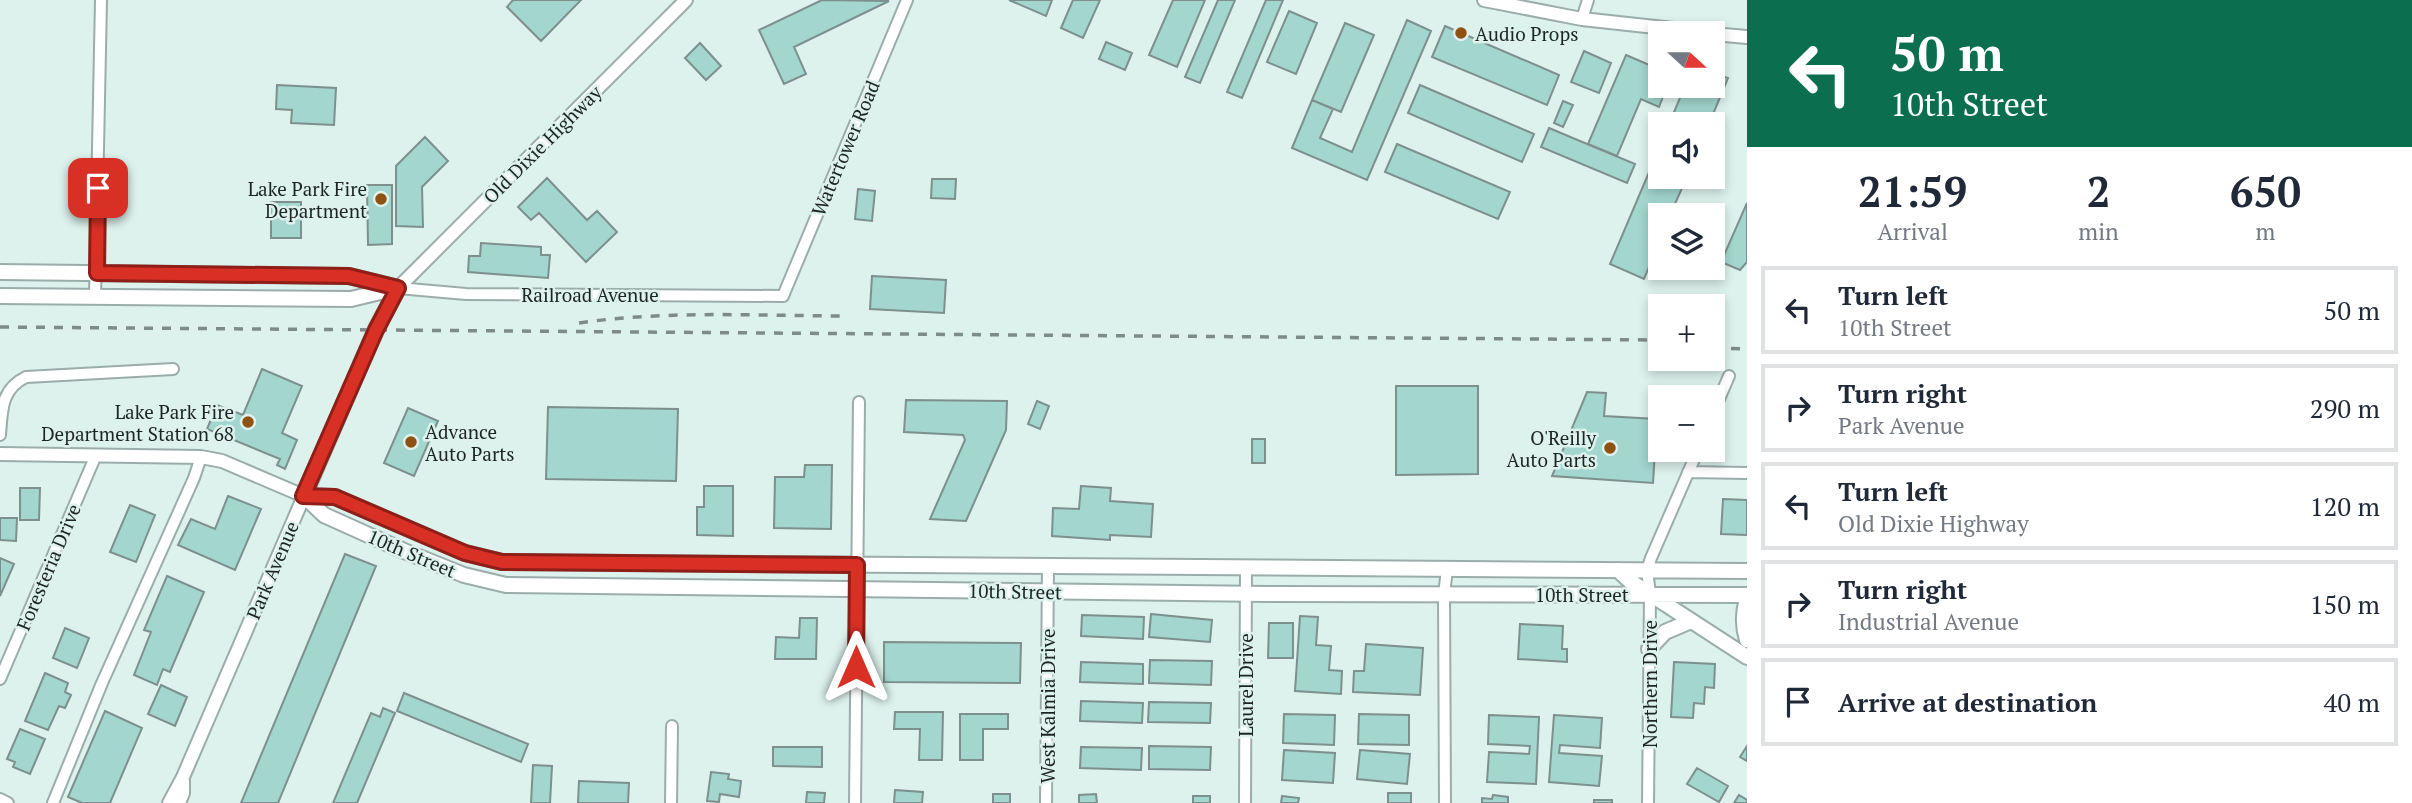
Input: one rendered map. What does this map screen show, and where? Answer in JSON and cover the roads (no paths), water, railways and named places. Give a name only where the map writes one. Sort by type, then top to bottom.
[{"type":"main road","points":[[0,272],[349,276],[398,288]]},
{"type":"main road","points":[[0,296],[351,299],[398,288]]},
{"type":"main road","name":"Park Avenue","points":[[303,496],[376,330],[398,288]]},
{"type":"main road","name":"10th Street","points":[[303,496],[335,497],[465,553],[502,562],[1747,571]]},
{"type":"main road","name":"10th Street","points":[[303,496],[324,515],[404,551],[464,575],[506,586],[1047,592],[1650,594],[1747,597]]},
{"type":"main road","points":[[1618,570],[1747,657]]},
{"type":"main road","points":[[1747,597],[1744,632],[1747,640]]},
{"type":"main road","points":[[1649,649],[1665,632],[1691,621]]},
{"type":"street","points":[[95,296],[100,0]]},
{"type":"street","name":"Old Dixie Highway","points":[[398,288],[686,0]]},
{"type":"street","name":"Watertower Road","points":[[782,296],[907,0]]},
{"type":"street","points":[[1484,0],[1582,19],[1648,26]]},
{"type":"street","points":[[1582,19],[1588,0]]},
{"type":"street","points":[[1726,34],[1746,36]]},
{"type":"street","name":"Railroad Avenue","points":[[398,288],[466,293],[782,296]]},
{"type":"street","points":[[0,435],[4,397],[9,388],[26,377],[173,369]]},
{"type":"street","points":[[1725,385],[1729,376]]},
{"type":"street","points":[[855,803],[859,402]]},
{"type":"street","name":"10th Street","points":[[0,454],[201,457],[222,461],[303,496]]},
{"type":"street","name":"Foresteria Drive","points":[[0,679],[96,455]]},
{"type":"street","points":[[53,803],[102,683],[201,457]]},
{"type":"street","name":"Northern Drive","points":[[1648,803],[1650,594],[1647,570],[1693,462]]},
{"type":"street","points":[[1688,472],[1747,473]]},
{"type":"street","name":"Park Avenue","points":[[169,803],[183,777],[303,496]]},
{"type":"street","name":"West Kalmia Drive","points":[[1046,803],[1048,566]]},
{"type":"street","name":"Laurel Drive","points":[[1245,803],[1246,568]]},
{"type":"street","points":[[1445,803],[1444,594],[1447,570]]},
{"type":"street","points":[[671,803],[672,726]]},
{"type":"street","name":"Park Avenue","points":[[179,803],[183,793],[183,777]]},
{"type":"street","points":[[0,799],[8,803]]},
{"type":"railway","points":[[579,323],[679,315],[848,316]]},
{"type":"railway","points":[[0,327],[1648,340]]},
{"type":"railway","points":[[1725,348],[1747,349]]},
{"type":"place","name":"Audio Props","points":[[1461,33]]},
{"type":"place","name":"Lake Park Fire Department","points":[[381,199]]},
{"type":"place","name":"Lake Park Fire Department Station 68","points":[[248,422]]},
{"type":"place","name":"Advance Auto Parts","points":[[411,442]]},
{"type":"place","name":"O'Reilly Auto Parts","points":[[1610,448]]}]
